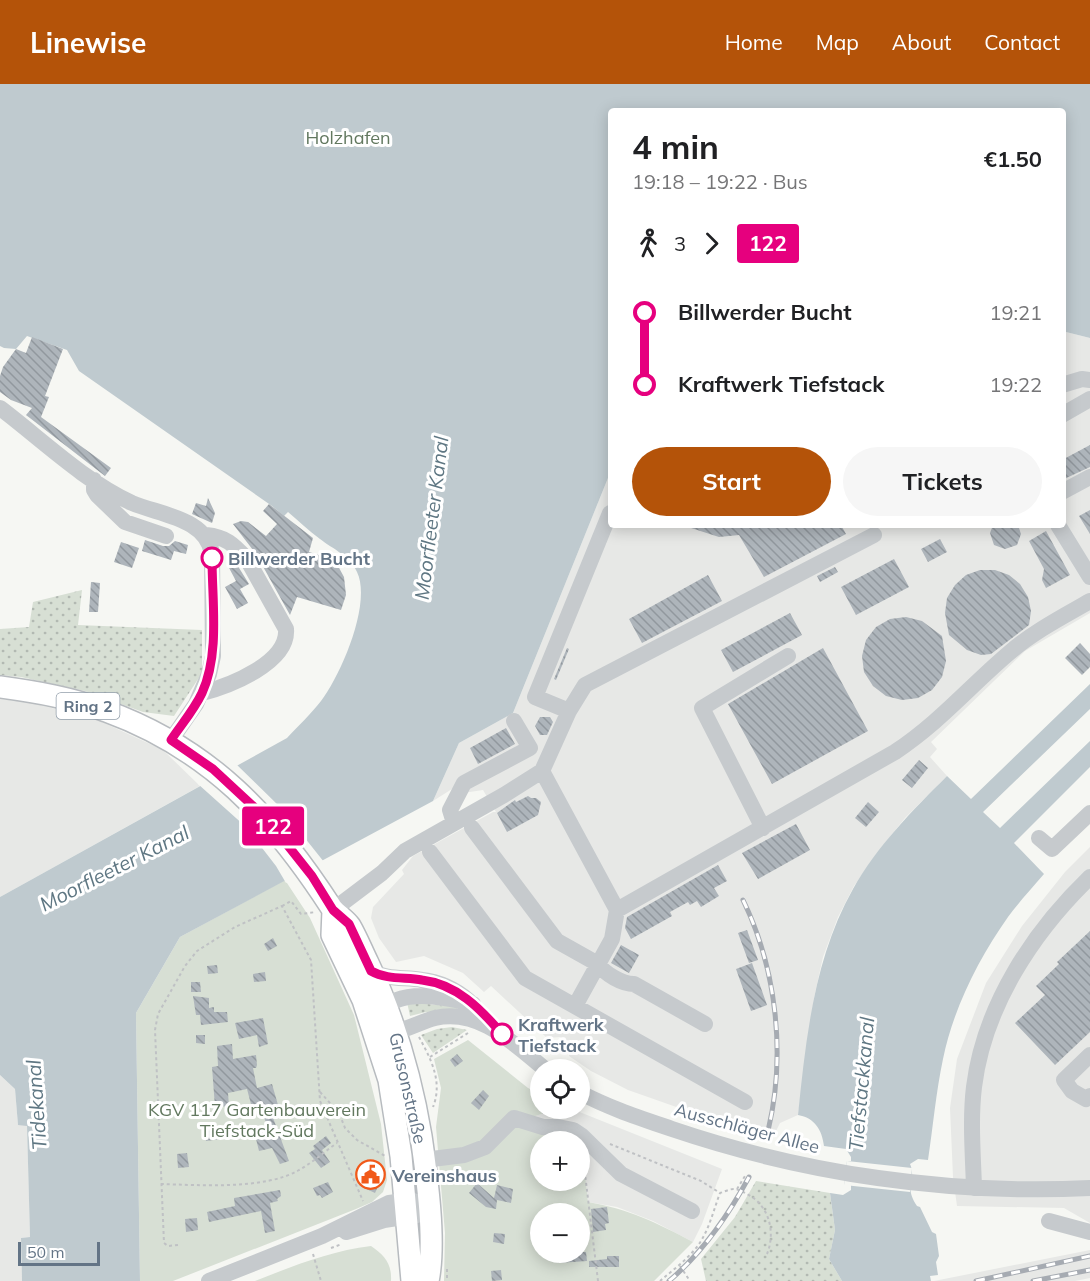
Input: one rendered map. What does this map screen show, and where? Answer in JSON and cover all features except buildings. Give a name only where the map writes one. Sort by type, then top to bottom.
[{"type":"main road","name":"Ring 2","points":[[0,687],[43,694],[106,710],[171,740],[232,785],[266,818],[296,855],[333,910],[349,924],[386,1004]]},
{"type":"main road","name":"Grusonstraße","points":[[333,910],[332,935],[361,995],[389,1080],[401,1156],[412,1281]]},
{"type":"main road","name":"Grusonstraße","points":[[386,1004],[411,1087],[424,1160],[430,1232],[428,1281]]},
{"type":"street","points":[[1066,384],[1082,379],[1090,380]]},
{"type":"street","points":[[1066,413],[1090,399]]},
{"type":"street","points":[[0,408],[94,480],[127,501],[196,526],[206,535],[212,554],[213,649],[209,674],[202,693],[171,740]]},
{"type":"street","points":[[0,419],[19,422]]},
{"type":"street","points":[[1066,490],[1090,477]]},
{"type":"street","points":[[94,480],[94,490],[97,495],[125,522],[166,536]]},
{"type":"street","points":[[569,711],[535,697],[608,518]]},
{"type":"street","points":[[1060,528],[1090,577]]},
{"type":"street","points":[[202,693],[218,689],[262,667],[279,652],[287,636],[286,629],[239,550],[221,536],[206,535]]},
{"type":"street","points":[[333,910],[382,873],[405,851],[543,771],[569,711],[585,685],[874,535]]},
{"type":"street","points":[[618,910],[923,734],[1009,653],[1038,631],[1090,602]]},
{"type":"street","points":[[763,828],[702,708],[788,656]]},
{"type":"street","points":[[454,823],[450,810],[464,783],[530,748],[514,721]]},
{"type":"street","points":[[505,762],[519,786]]},
{"type":"street","points":[[543,771],[618,910],[612,939],[575,1005]]},
{"type":"street","points":[[1039,838],[1052,849],[1090,813]]},
{"type":"street","points":[[472,828],[557,941],[598,964],[602,970],[627,984],[634,984],[705,1024]]},
{"type":"street","points":[[430,852],[525,978],[744,1102]]},
{"type":"street","points":[[974,1188],[972,1111],[978,1064],[1000,998],[1018,966],[1049,921],[1090,877]]},
{"type":"street","points":[[371,971],[385,976],[436,982],[451,988],[473,1004],[502,1034],[533,1059]]},
{"type":"street","points":[[473,1004],[451,999],[400,998],[386,1004],[377,1015],[373,1026],[384,1032],[396,1032],[424,1021],[446,1016],[482,1023],[502,1034]]},
{"type":"street","points":[[1090,1055],[1064,1080],[1072,1091],[1086,1099],[1090,1096]]},
{"type":"street","name":"Ausschläger Allee","points":[[590,1097],[612,1108],[702,1139],[766,1157],[846,1173],[974,1188],[1090,1188]]},
{"type":"street","points":[[424,1160],[464,1155],[485,1147],[514,1118],[543,1128],[558,1127],[574,1131]]},
{"type":"street","points":[[590,1144],[621,1174],[692,1211]]},
{"type":"street","points":[[209,1281],[322,1243],[389,1203],[406,1209],[411,1200],[429,1208]]},
{"type":"street","points":[[1049,1221],[1090,1232]]},
{"type":"path","points":[[178,1245],[168,1246],[164,1243],[155,1030],[158,1014],[185,966],[197,951],[235,927],[291,901],[301,914]]},
{"type":"path","points":[[282,906],[311,960],[321,1101],[365,1207]]},
{"type":"path","points":[[430,1057],[482,1023]]},
{"type":"path","points":[[320,1092],[339,1113],[345,1128],[357,1140],[388,1157],[401,1156]]},
{"type":"path","points":[[161,1184],[224,1185],[273,1180],[297,1171],[338,1143]]},
{"type":"path","points":[[610,1144],[701,1181],[720,1193],[736,1190],[753,1197],[765,1208],[772,1243],[767,1254]]},
{"type":"path","points":[[736,1190],[745,1176]]},
{"type":"path","points":[[587,1191],[598,1281]]},
{"type":"path","points":[[660,1281],[679,1266],[700,1242],[720,1193]]},
{"type":"path","points":[[322,1243],[343,1244]]},
{"type":"path","points":[[313,1254],[321,1281]]},
{"type":"path","points":[[679,1266],[690,1281]]},
{"type":"shaded area","name":"Kraftwerk Tiefstack","points":[[1066,332],[1090,338],[1090,613],[1025,651],[931,742],[937,749],[930,757],[947,776],[905,818],[877,853],[854,886],[838,917],[823,957],[814,998],[798,1115],[780,1123],[773,1137],[736,1128],[628,1090],[590,1070],[590,1059],[573,1059],[569,1056],[568,1043],[560,1037],[547,1038],[491,986],[484,992],[463,973],[424,956],[396,962],[379,938],[371,918],[373,907],[404,874],[402,870],[413,856],[496,812],[483,790],[463,793],[452,789],[433,801],[459,743],[513,713],[608,478],[608,528],[1066,528]]},
{"type":"shaded area","points":[[0,699],[33,703],[100,721],[163,750],[200,786],[0,897]]},
{"type":"shaded area","points":[[1090,847],[1090,1223],[1064,1208],[957,1206],[953,1177],[950,1108],[957,1059],[986,983],[1022,926],[1065,872]]},
{"type":"shaded area","points":[[0,1075],[15,1089],[18,1125],[27,1125],[30,1237],[21,1238],[22,1281],[0,1281]]},
{"type":"shaded area","points":[[590,1116],[722,1169],[693,1242],[653,1221],[617,1207],[588,1202],[590,1131],[554,1131],[522,1120],[530,1117],[590,1119]]},
{"type":"shaded area","points":[[1090,1250],[1090,1278],[1075,1281],[934,1281]]},
{"type":"green space","points":[[82,590],[78,625],[202,630],[202,673],[174,716],[143,712],[85,691],[21,677],[0,675],[0,629],[29,627],[33,602]]},
{"type":"green space","name":"KGV 117 Gartenbauverein Tiefstack-Süd","points":[[285,880],[310,918],[354,1015],[381,1124],[387,1180],[383,1192],[372,1202],[356,1209],[173,1281],[140,1281],[136,1013],[180,937]]},
{"type":"green space","points":[[407,1002],[458,1007],[456,1011],[426,1012],[410,1016]]},
{"type":"green space","points":[[452,1027],[467,1030],[433,1053],[421,1035],[437,1029]]},
{"type":"green space","points":[[468,1040],[530,1089],[530,1118],[523,1120],[555,1131],[530,1131],[530,1191],[587,1191],[588,1202],[642,1218],[693,1242],[654,1281],[444,1281],[445,1233],[436,1127],[441,1088],[434,1059]]},
{"type":"green space","points":[[756,1181],[830,1193],[835,1230],[829,1259],[842,1281],[706,1281],[701,1259],[735,1217]]},
{"type":"green space","points":[[371,1246],[386,1260],[390,1269],[391,1281],[255,1281],[326,1255]]},
{"type":"water","points":[[0,84],[1090,84],[1090,338],[1066,332],[1066,108],[608,108],[608,478],[513,713],[459,743],[433,801],[180,937],[136,1013],[140,1281],[22,1281],[21,1238],[30,1237],[27,1126],[18,1125],[15,1089],[0,1075],[0,897],[287,738],[321,701],[337,674],[357,620],[361,602],[361,585],[354,566],[346,557],[288,512],[284,516],[79,371],[67,350],[27,336],[16,349],[0,346]]},
{"type":"water","name":"Tiefstackkanal","points":[[1090,684],[1090,709],[983,812],[1000,828],[1090,741],[1090,767],[1014,843],[1044,874],[1008,917],[987,949],[968,985],[947,1040],[936,1097],[928,1160],[918,1159],[910,1164],[912,1174],[910,1188],[913,1199],[920,1207],[932,1232],[936,1234],[939,1256],[936,1262],[938,1275],[930,1276],[931,1281],[842,1281],[829,1259],[835,1230],[830,1193],[843,1195],[851,1190],[851,1185],[844,1185],[847,1161],[851,1161],[851,1157],[846,1149],[824,1146],[817,1126],[809,1119],[798,1115],[804,1057],[814,999],[829,943],[840,915],[853,889],[884,843],[947,776],[971,799]]},
{"type":"pier","points":[[235,763],[281,808],[324,862],[286,883],[246,827],[198,784]]},
{"type":"pier","points":[[847,1161],[912,1168],[910,1192],[844,1185]]},
{"type":"railway","points":[[743,900],[764,955],[775,1014],[776,1073],[768,1131]]},
{"type":"railway","points":[[669,1281],[714,1233],[749,1177]]},
{"type":"railway","points":[[976,1281],[1090,1256]]},
{"type":"railway","points":[[1033,1281],[1090,1270]]},
{"type":"bus line","name":"122","points":[[212,558],[213,656],[209,674],[196,704],[171,740],[213,769],[266,818],[312,876],[333,910],[349,924],[371,971],[385,976],[436,982],[451,988],[488,1017],[502,1034]]},
{"type":"place","name":"Billwerder Bucht","points":[[212,558]]},
{"type":"place","name":"Kraftwerk Tiefstack","points":[[502,1034]]},
{"type":"place","name":"Vereinshaus","points":[[371,1175]]},
{"type":"park label","name":"Holzhafen","points":[[348,137]]},
{"type":"water label","name":"Moorfleeter Kanal","points":[[431,518]]},
{"type":"water label","name":"Moorfleeter Kanal","points":[[114,868]]},
{"type":"water label","name":"Tidekanal","points":[[36,1105]]}]
